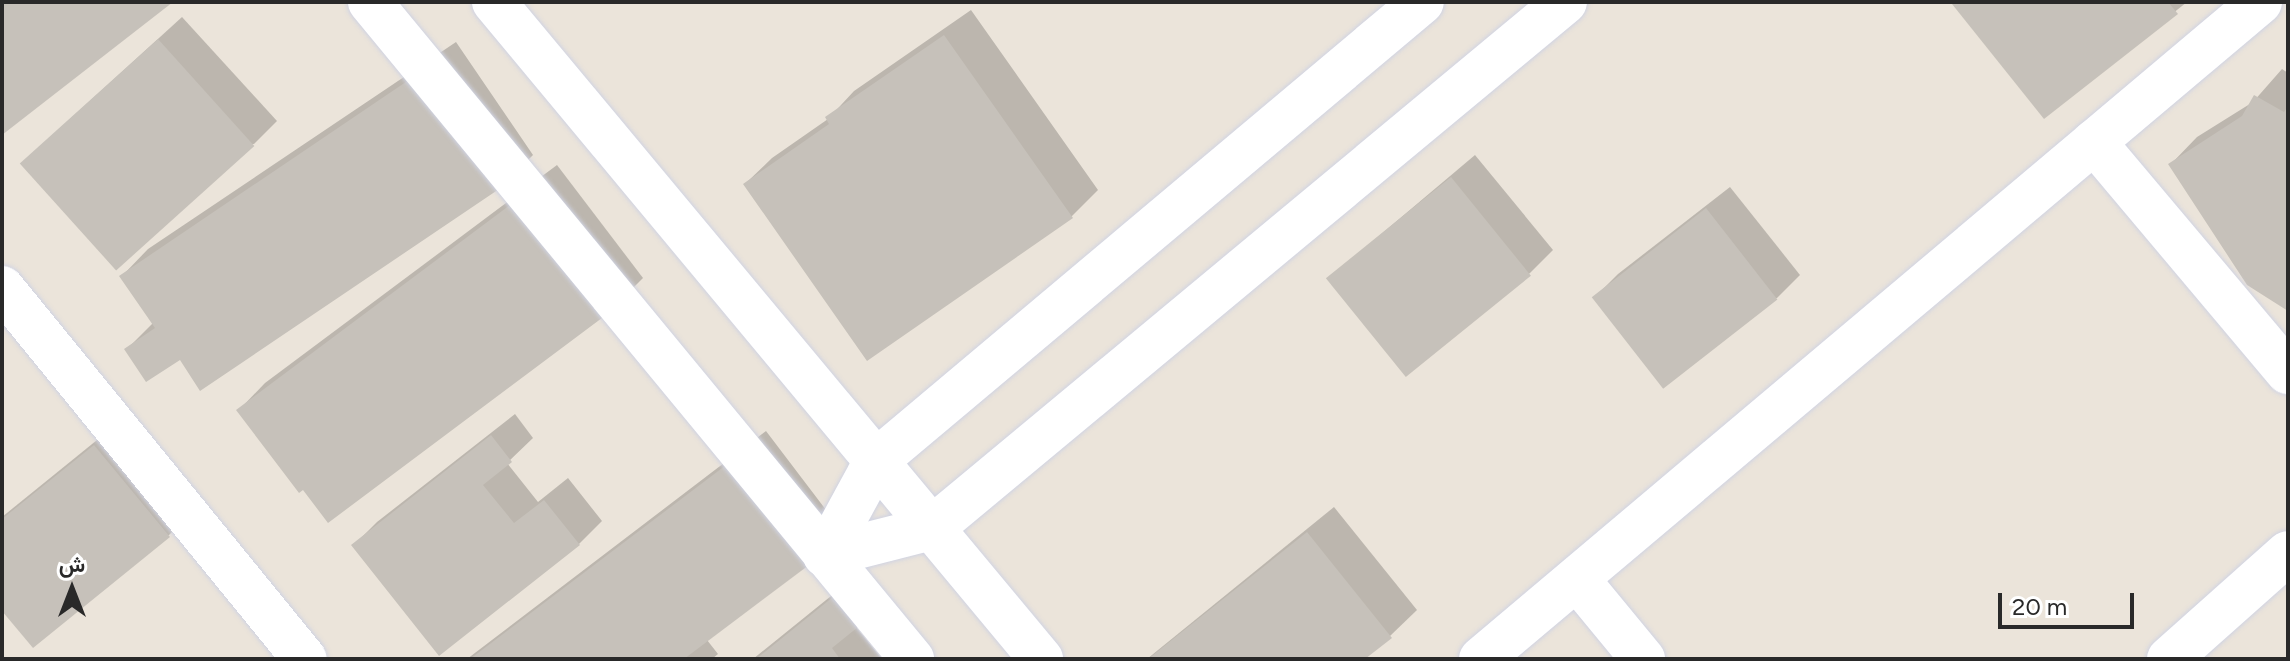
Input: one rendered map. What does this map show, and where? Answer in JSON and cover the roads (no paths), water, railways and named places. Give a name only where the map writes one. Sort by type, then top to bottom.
[{"type":"street","points":[[370,2],[912,659]]},
{"type":"street","points":[[494,2],[1041,659]]},
{"type":"street","points":[[825,555],[876,461],[1422,2]]},
{"type":"street","points":[[825,555],[932,528],[1565,2]]},
{"type":"street","points":[[1481,659],[2260,2]]},
{"type":"street","points":[[2094,142],[2288,372]]},
{"type":"street","points":[[2,288],[297,656]]},
{"type":"street","points":[[2169,659],[2288,553]]},
{"type":"street","points":[[1577,579],[1643,659]]}]
